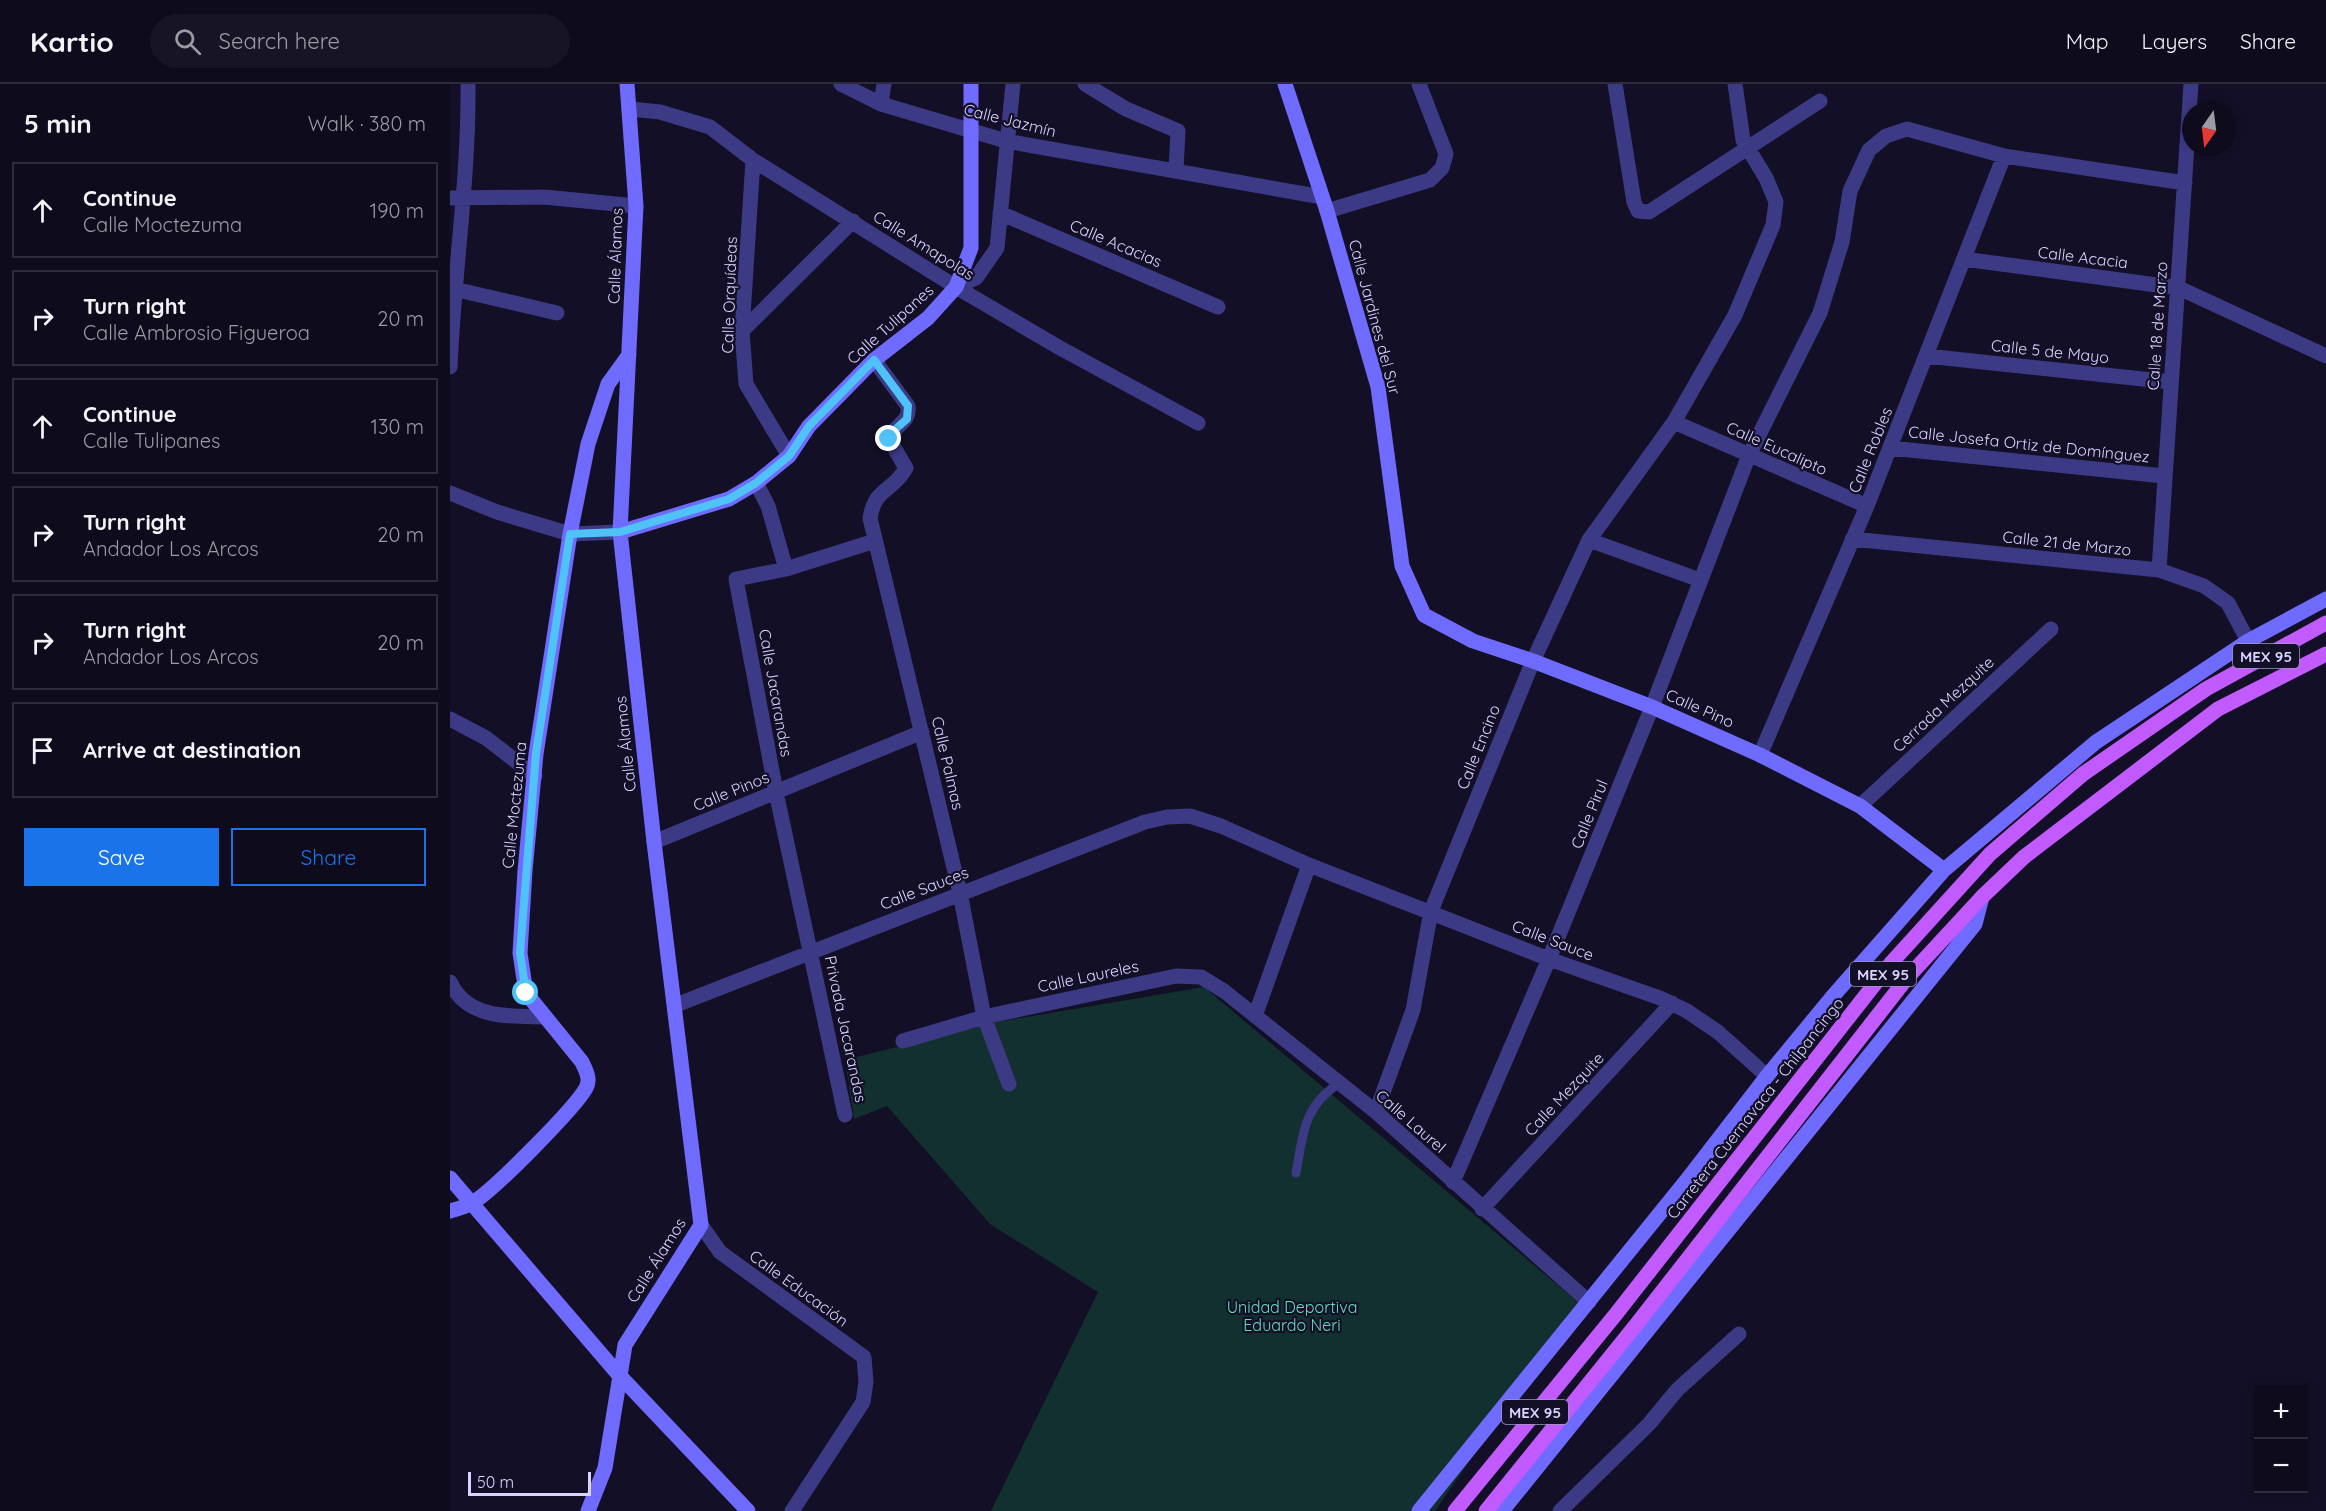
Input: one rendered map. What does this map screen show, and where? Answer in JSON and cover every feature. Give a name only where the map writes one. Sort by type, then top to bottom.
[{"type":"main road","name":"Carretera Cuernavaca - Chilpancingo","points":[[1455,1511],[1616,1314],[1892,962],[1990,854],[2084,774],[2206,689],[2326,622]]},
{"type":"main road","name":"MEX 95","points":[[1486,1511],[1636,1325],[1907,978],[1983,897],[2024,857],[2218,708],[2326,654]]},
{"type":"street","points":[[450,367],[457,199],[469,145],[468,84]]},
{"type":"street","name":"Calle Álamos","points":[[588,1511],[605,1468],[625,1345],[701,1225],[676,1005],[654,842],[620,532],[636,206],[627,84]]},
{"type":"street","name":"Calle Jazmín","points":[[841,84],[881,104],[1006,141],[1176,170],[1324,204]]},
{"type":"street","points":[[881,104],[884,84]]},
{"type":"street","name":"Calle Tulipanes","points":[[620,532],[729,499],[756,483],[789,456],[809,426],[874,360],[928,318],[956,287],[971,248],[970,84]]},
{"type":"street","points":[[956,287],[976,278],[996,248],[1013,84]]},
{"type":"street","points":[[1084,84],[1126,109],[1178,131],[1176,170]]},
{"type":"street","name":"Calle Jardines del Sur","points":[[1285,84],[1324,204],[1378,387],[1402,566],[1424,615]]},
{"type":"street","points":[[1324,204],[1430,180],[1442,168],[1446,154],[1419,84]]},
{"type":"street","points":[[1615,84],[1634,202],[1638,211],[1648,212],[1745,144],[1820,100]]},
{"type":"street","points":[[1735,84],[1745,144]]},
{"type":"street","name":"Calle 18 de Marzo","points":[[2158,570],[2179,288],[2191,84]]},
{"type":"street","name":"Calle Amapolas","points":[[630,109],[660,112],[710,127],[753,160],[956,287],[1060,348],[1198,423]]},
{"type":"street","name":"Calle Pirul","points":[[1453,1182],[1549,959],[1652,707],[1749,455],[1820,313],[1842,242],[1850,191],[1869,150],[1886,136],[1907,129],[2004,156],[2185,183]]},
{"type":"street","name":"Calle Encino","points":[[1376,1112],[1413,1010],[1431,911],[1533,661],[1589,540],[1674,422],[1735,315],[1773,225],[1776,202],[1766,178],[1745,144]]},
{"type":"street","name":"Calle Robles","points":[[1760,754],[1867,506],[2004,156]]},
{"type":"street","name":"Calle Orquídeas","points":[[753,160],[742,332],[746,384],[789,456]]},
{"type":"street","points":[[457,199],[544,197],[636,206]]},
{"type":"street","name":"Calle Acacias","points":[[1000,213],[1218,307]]},
{"type":"street","points":[[742,332],[853,221]]},
{"type":"street","name":"Calle Acacia","points":[[1964,259],[2179,288],[2326,357]]},
{"type":"street","points":[[452,288],[557,313]]},
{"type":"street","name":"Calle Moctezuma","points":[[472,1203],[549,1132],[587,1087],[589,1075],[582,1062],[543,1017],[526,993],[520,953],[535,776],[570,534],[588,444],[608,384],[629,355]]},
{"type":"street","name":"Calle 5 de Mayo","points":[[1926,356],[2171,382]]},
{"type":"street","name":"Calle Palmas","points":[[874,360],[908,406],[909,412],[907,419],[891,433],[889,439],[906,468],[902,476],[873,501],[870,518],[960,893],[984,1017],[1009,1084]]},
{"type":"street","name":"Calle Eucalipto","points":[[1674,422],[1867,506]]},
{"type":"street","name":"Calle Josefa Ortiz de Domínguez","points":[[1890,448],[2164,476]]},
{"type":"street","points":[[756,483],[768,506],[786,569],[875,541]]},
{"type":"street","points":[[450,493],[497,512],[570,534],[620,532]]},
{"type":"street","name":"Calle 21 de Marzo","points":[[1852,539],[2158,570],[2204,586],[2228,603],[2248,641]]},
{"type":"street","points":[[1589,540],[1700,580]]},
{"type":"street","name":"Calle Jacarandas","points":[[786,569],[736,579],[776,792],[812,951]]},
{"type":"street","points":[[1419,1511],[1589,1302],[1767,1076],[1833,996],[1944,870],[2096,742],[2248,641],[2326,598]]},
{"type":"street","name":"Calle Pino","points":[[1424,615],[1473,641],[1533,661],[1652,707],[1760,754],[1860,806],[1944,870]]},
{"type":"street","name":"Cerrada Mezquite","points":[[1860,806],[2050,629]]},
{"type":"street","points":[[450,719],[486,738],[535,776]]},
{"type":"street","name":"Calle Pinos","points":[[654,842],[922,732]]},
{"type":"street","name":"Calle Sauces","points":[[676,1005],[1145,822],[1167,816],[1190,816]]},
{"type":"street","name":"Calle Sauce","points":[[1190,816],[1221,826],[1309,865],[1549,959],[1672,1004],[1718,1032],[1767,1076]]},
{"type":"street","points":[[1255,1016],[1309,865]]},
{"type":"street","points":[[1502,1511],[1975,924],[1983,897]]},
{"type":"street","name":"Privada Jacarandas","points":[[812,951],[845,1115]]},
{"type":"street","name":"Calle Laureles","points":[[903,1041],[984,1017],[1176,976],[1201,978]]},
{"type":"street","name":"Calle Laurel","points":[[1201,978],[1224,991],[1376,1112],[1482,1209],[1589,1302]]},
{"type":"street","points":[[450,982],[455,993],[476,1010],[505,1016],[543,1017]]},
{"type":"street","name":"Calle Mezquite","points":[[1482,1209],[1672,1004]]},
{"type":"street","points":[[450,1179],[619,1375],[748,1511]]},
{"type":"street","points":[[450,1211],[472,1203]]},
{"type":"street","name":"Calle Educación","points":[[701,1225],[720,1252],[864,1357],[866,1382],[863,1402],[792,1511]]},
{"type":"street","points":[[1560,1511],[1649,1424],[1677,1390],[1739,1334]]},
{"type":"lane","points":[[1296,1173],[1306,1118],[1323,1094],[1338,1084]]},
{"type":"green space","name":"Unidad Deportiva Eduardo Neri","points":[[1204,987],[1579,1303],[1435,1511],[991,1511],[1098,1292],[990,1224],[887,1106],[854,1119],[845,1060],[997,1022]]},
{"type":"route","points":[[526,993],[520,953],[536,753],[570,534],[620,532],[729,499],[756,483],[789,456],[809,426],[874,360],[908,406],[907,419],[891,433],[889,439]]}]
